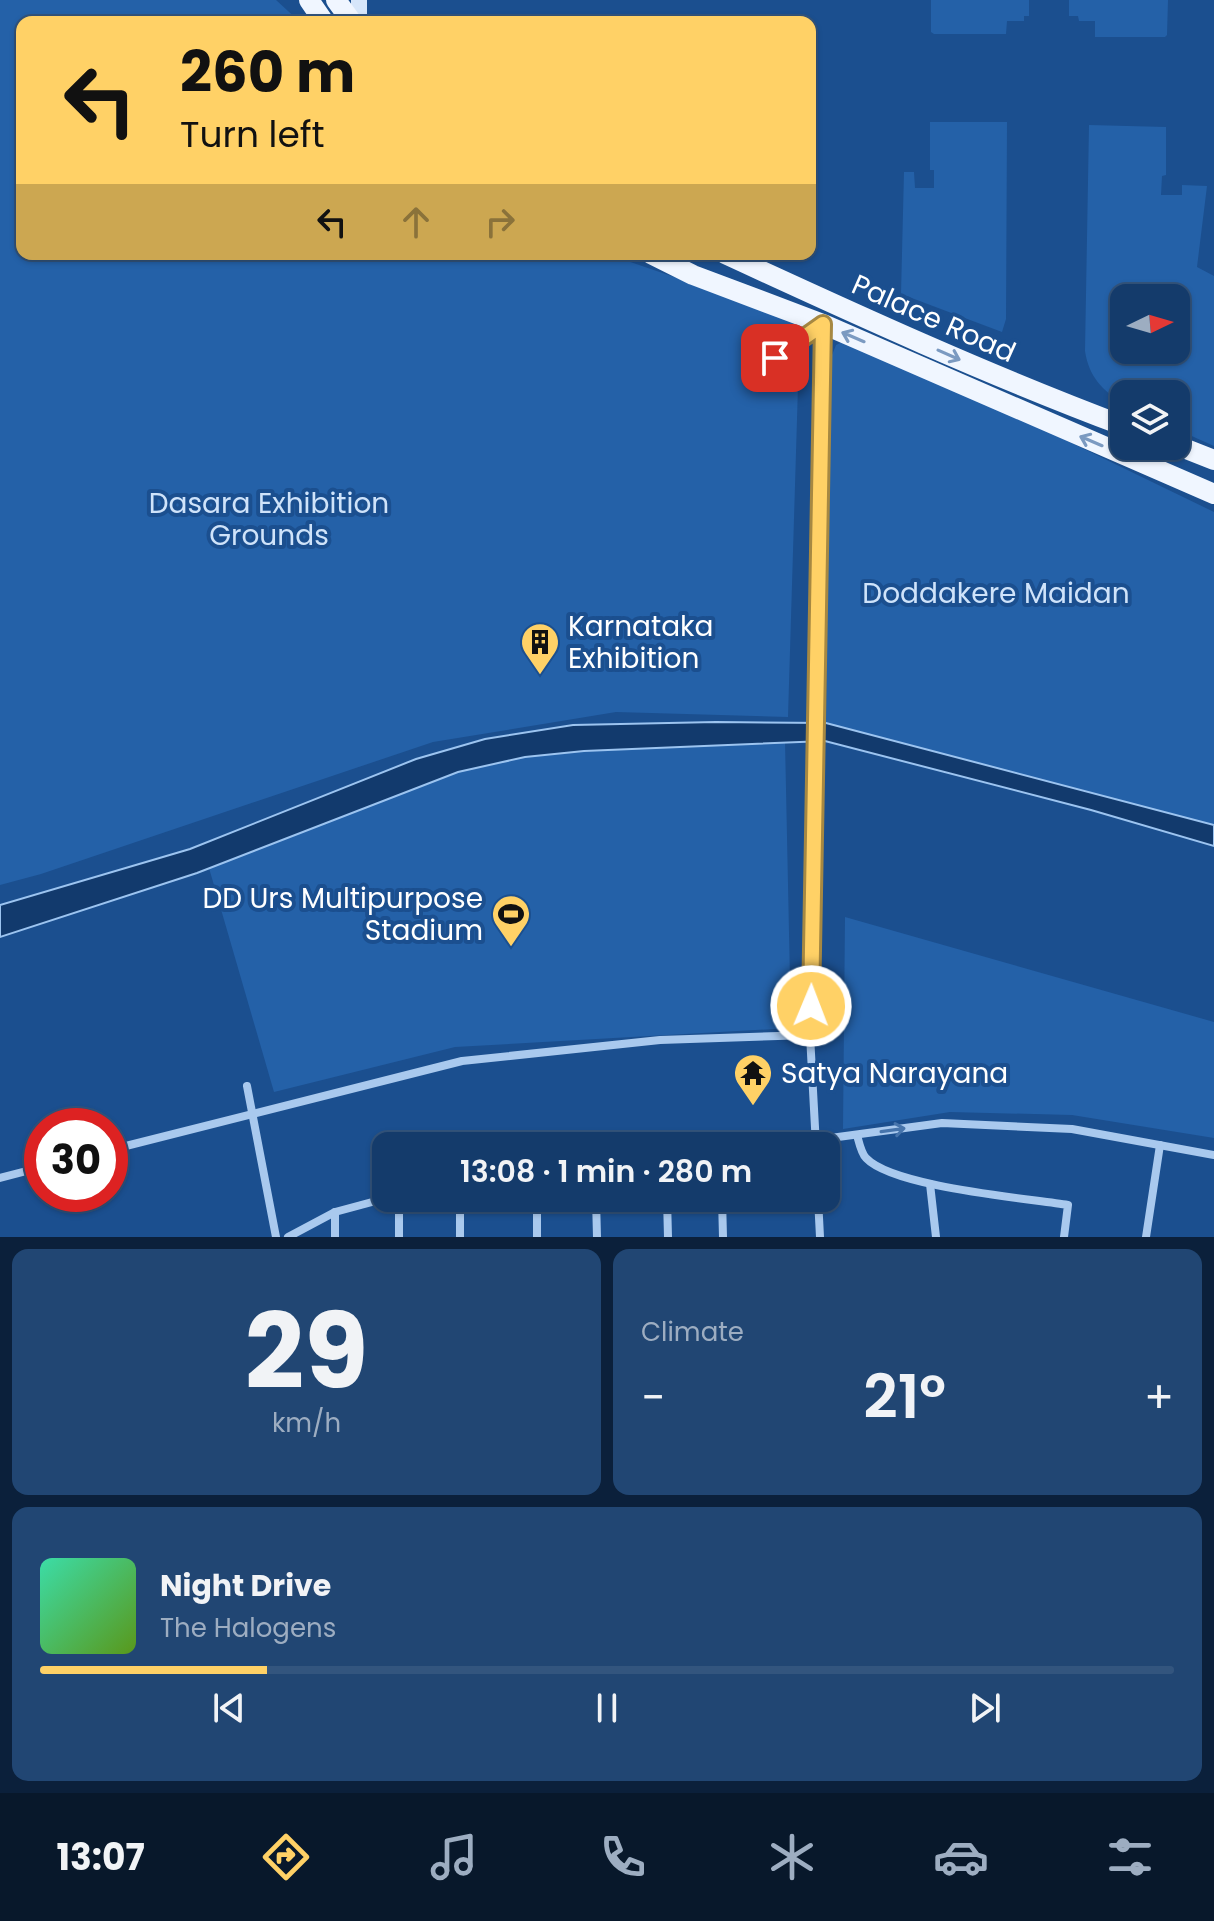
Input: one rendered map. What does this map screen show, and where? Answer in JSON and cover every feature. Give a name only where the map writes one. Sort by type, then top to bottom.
[{"type":"main road","points":[[663,260],[693,275],[823,324],[1214,494]]},
{"type":"main road","name":"Palace Road","points":[[738,260],[1031,391],[1110,421]]},
{"type":"main road","points":[[1190,451],[1214,460]]},
{"type":"street","points":[[750,376],[823,324]]},
{"type":"street","points":[[815,1132],[810,1035],[823,324]]},
{"type":"street","points":[[128,1145],[462,1061],[660,1040],[810,1035]]},
{"type":"street","points":[[247,1086],[276,1237]]},
{"type":"street","points":[[840,1139],[942,1123],[1072,1129],[1214,1155]]},
{"type":"street","points":[[857,1135],[864,1157],[886,1172],[930,1184],[1068,1205],[1064,1237]]},
{"type":"street","points":[[1146,1237],[1160,1145]]},
{"type":"street","points":[[0,1178],[24,1172]]},
{"type":"street","points":[[930,1184],[936,1237]]},
{"type":"street","points":[[288,1237],[335,1212],[372,1202]]},
{"type":"street","points":[[335,1212],[335,1237]]},
{"type":"street","points":[[399,1212],[399,1237]]},
{"type":"street","points":[[460,1212],[460,1237]]},
{"type":"street","points":[[537,1212],[537,1237]]},
{"type":"street","points":[[596,1212],[597,1237]]},
{"type":"street","points":[[667,1212],[668,1237]]},
{"type":"street","points":[[722,1212],[723,1237]]},
{"type":"street","points":[[819,1212],[820,1237]]},
{"type":"green space","name":"Dasara Exhibition Grounds","points":[[0,0],[276,0],[293,16],[16,16],[16,260],[625,260],[800,320],[788,717],[616,712],[433,742],[41,874],[0,885]]},
{"type":"green space","points":[[931,0],[1029,0],[1029,16],[1024,16],[1024,21],[1007,21],[1006,34],[934,34],[931,32]]},
{"type":"green space","points":[[1069,0],[1168,0],[1167,35],[1095,37],[1095,21],[1079,21],[1078,16],[1069,16]]},
{"type":"green space","points":[[930,122],[1007,122],[1006,319],[1002,332],[901,294],[904,172],[914,172],[915,188],[934,188],[934,170],[930,170]]},
{"type":"green space","points":[[1089,125],[1166,127],[1166,175],[1162,176],[1161,195],[1182,195],[1182,185],[1207,186],[1197,267],[1214,276],[1214,446],[1190,435],[1190,380],[1110,380],[1110,394],[1093,376],[1087,360]]},
{"type":"green space","name":"Doddakere Maidan","points":[[853,337],[1214,512],[1214,825],[826,723],[830,360],[836,345]]},
{"type":"green space","name":"DD Urs Multipurpose Stadium","points":[[785,741],[791,1028],[455,1047],[274,1092],[209,868],[458,772],[525,757]]},
{"type":"green space","points":[[845,917],[1214,1022],[1214,1138],[1072,1115],[950,1112],[843,1129]]},
{"type":"shaded area","points":[[826,723],[1214,825],[1214,846],[1091,810],[825,741],[584,751],[525,757],[458,772],[197,873],[0,937],[0,905],[190,849],[416,759],[485,739],[573,725]]},
{"type":"place","name":"Karnataka Exhibition","points":[[540,676]]},
{"type":"place","name":"DD Urs Multipurpose Stadium","points":[[511,948]]},
{"type":"place","name":"Satya Narayana","points":[[753,1107]]},
{"type":"route","points":[[775,358],[823,324],[811,1006]]}]
